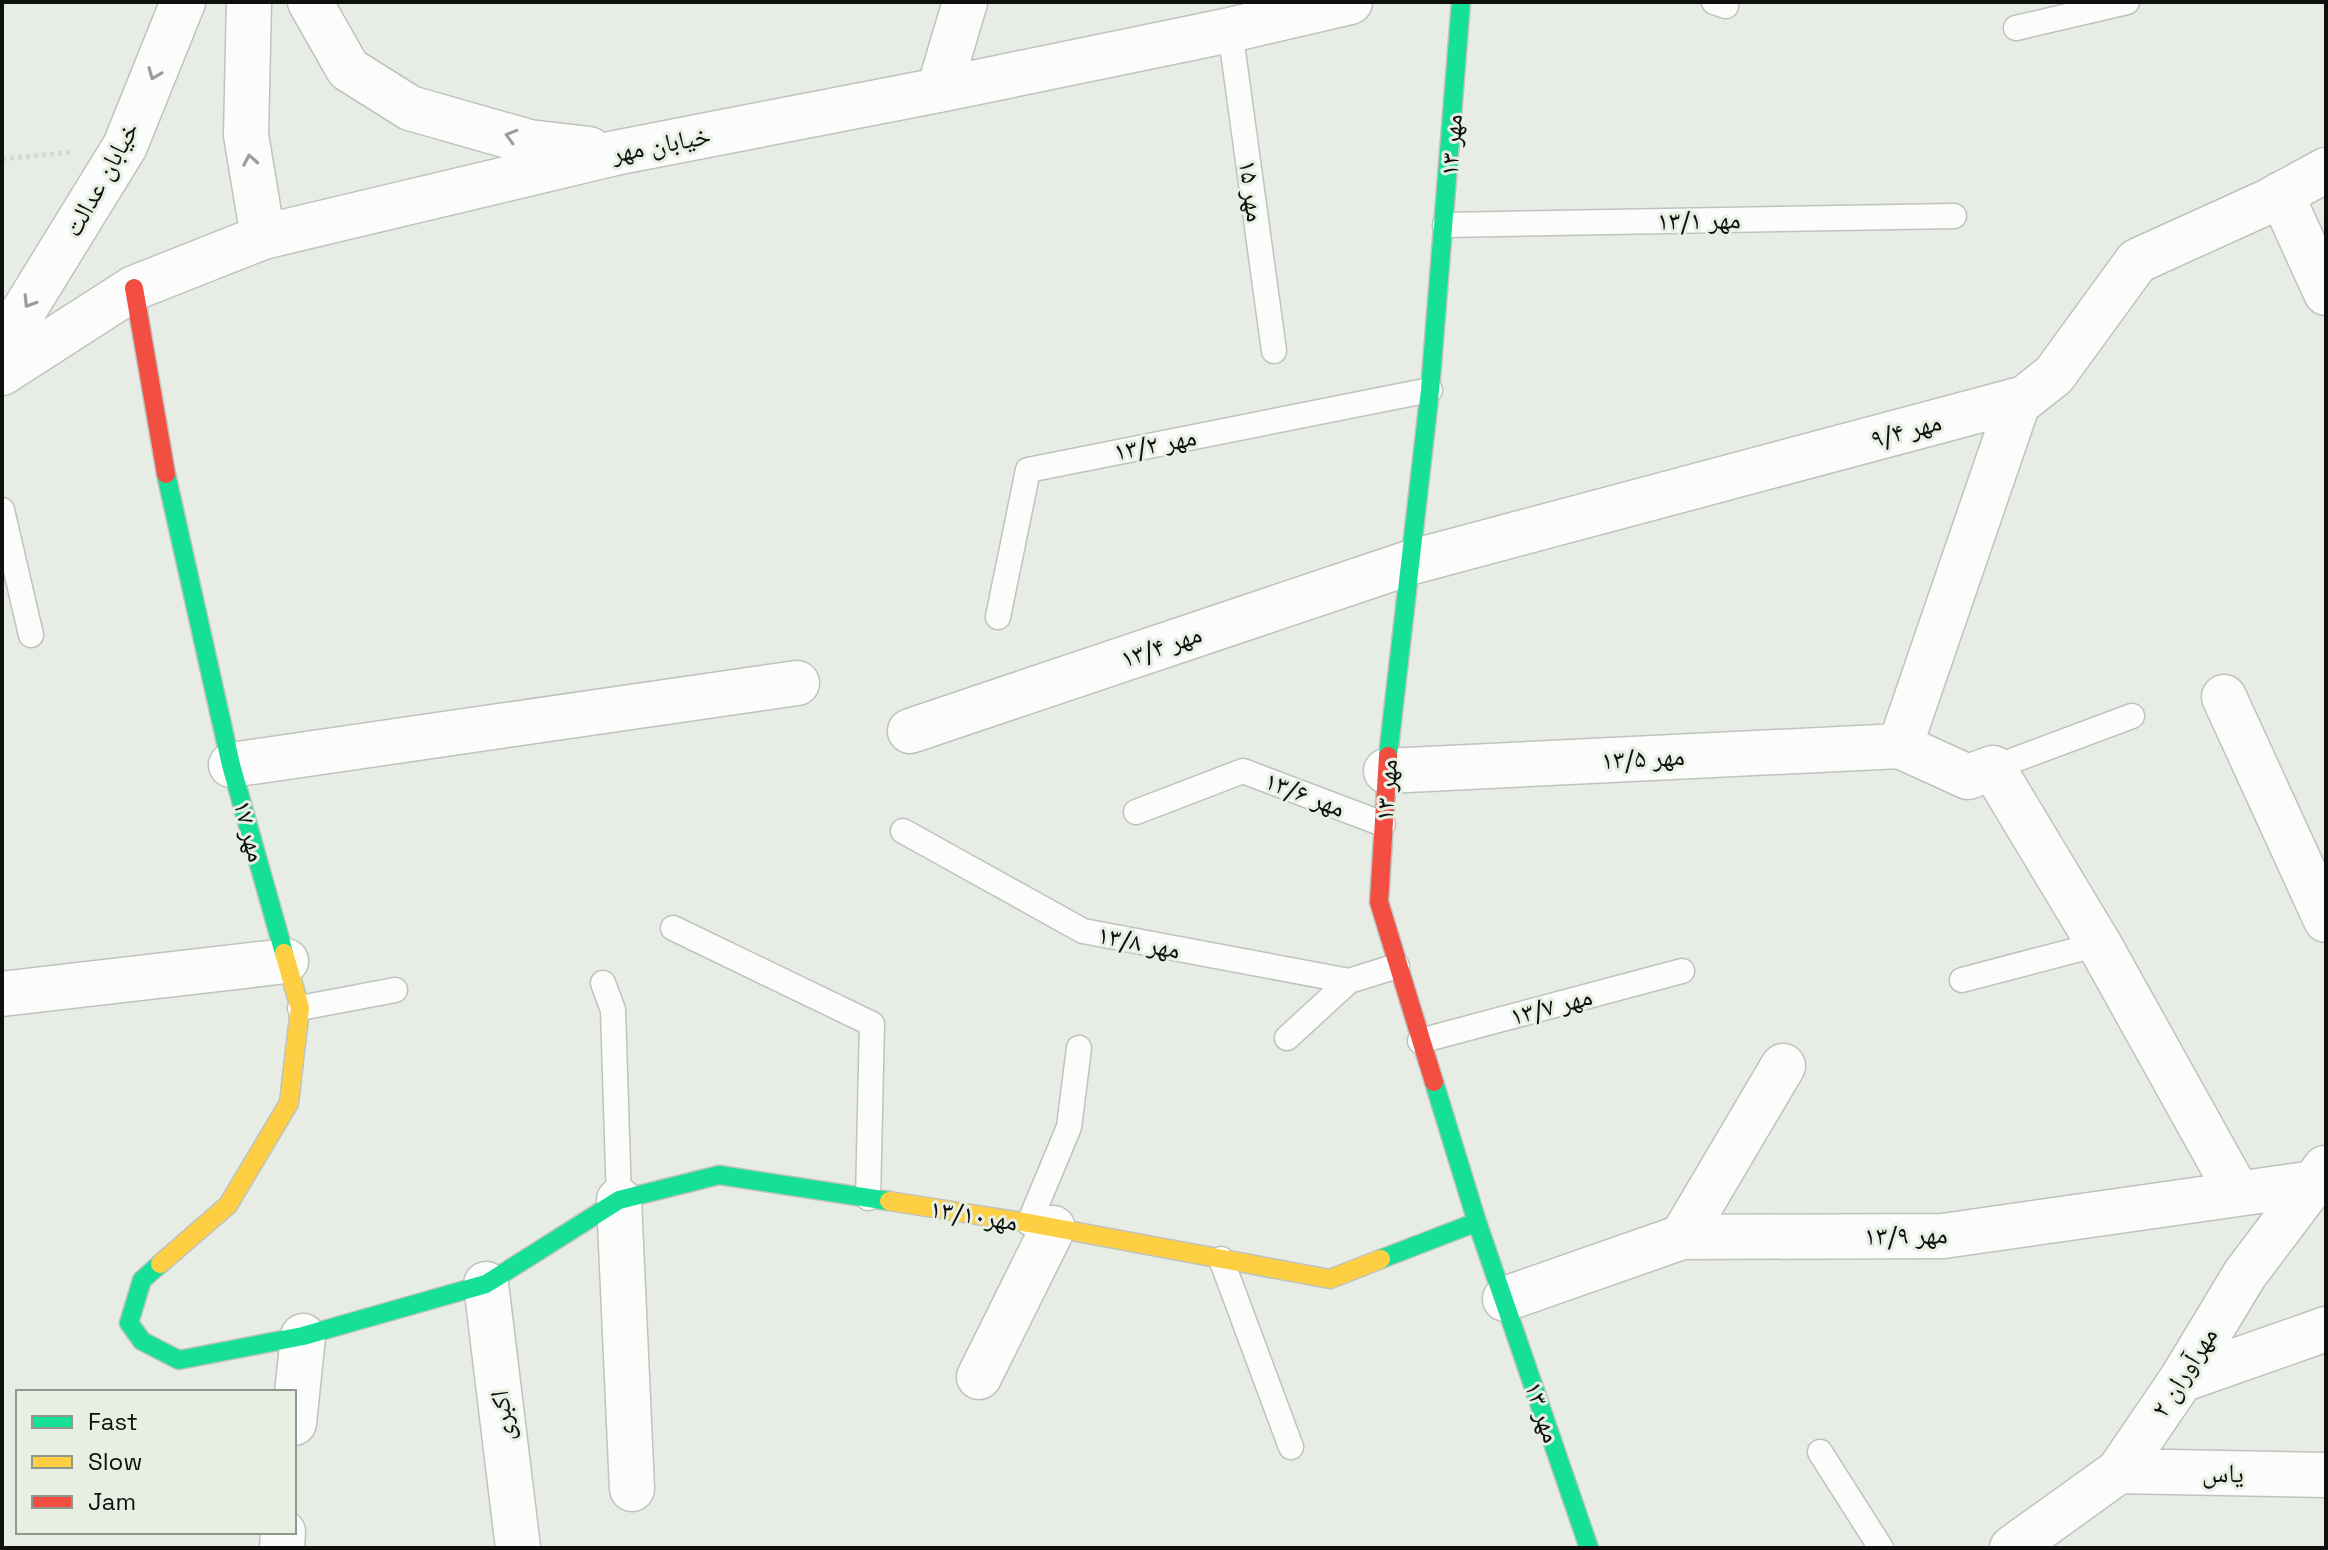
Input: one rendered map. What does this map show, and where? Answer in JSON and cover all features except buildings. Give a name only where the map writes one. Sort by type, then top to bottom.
[{"type":"street","name":"خیابان عدالت","points":[[2,346],[125,146],[183,2]]},
{"type":"street","points":[[249,2],[246,135],[263,237]]},
{"type":"street","points":[[310,2],[348,69],[410,108],[529,142],[615,153]]},
{"type":"street","points":[[939,90],[965,2]]},
{"type":"street","name":"خیابان مهر","points":[[2,373],[134,288],[263,237],[615,153],[939,90],[1350,2]]},
{"type":"street","name":"مهر ۱۳","points":[[1461,2],[1430,390],[1386,771],[1379,902],[1477,1222],[1589,1548]]},
{"type":"street","name":"مهر ۹/۴","points":[[1412,562],[2019,400],[2054,375],[2137,261],[2326,170]]},
{"type":"street","points":[[2281,194],[2326,293]]},
{"type":"street","name":"مهر ۱۷","points":[[129,1323],[142,1280],[228,1205],[289,1103],[300,1008],[231,765],[170,499],[134,288]]},
{"type":"street","points":[[2019,400],[1900,746],[1968,777],[1993,768],[2099,944],[2237,1192]]},
{"type":"street","name":"مهر ۱۳/۴","points":[[910,731],[1412,562]]},
{"type":"street","points":[[231,765],[797,683]]},
{"type":"street","points":[[2224,697],[2326,920]]},
{"type":"street","name":"مهر ۱۳/۵","points":[[1386,771],[1900,746]]},
{"type":"street","points":[[2,994],[286,961]]},
{"type":"street","points":[[1682,1237],[1783,1066]]},
{"type":"street","name":"مهر۱۳/۱۰","points":[[129,1323],[142,1341],[179,1360],[303,1336],[486,1284],[619,1200],[719,1175],[1041,1226],[1330,1279],[1477,1222]]},
{"type":"street","name":"مهر ۱۳/۹","points":[[1505,1299],[1682,1237],[1943,1236],[2237,1192],[2320,1175]]},
{"type":"street","name":"مهرآوران ۲","points":[[2012,1548],[2119,1471],[2181,1380],[2245,1274],[2320,1175]]},
{"type":"street","points":[[619,1200],[632,1489]]},
{"type":"street","points":[[979,1377],[1041,1226]]},
{"type":"street","name":"اکبری","points":[[486,1284],[518,1548]]},
{"type":"street","points":[[2181,1380],[2326,1329]]},
{"type":"street","points":[[296,1404],[303,1336]]},
{"type":"street","name":"یاس","points":[[2119,1471],[2326,1475]]},
{"type":"lane","points":[[2016,28],[2127,2]]},
{"type":"lane","name":"مهر ۱۵","points":[[1230,30],[1274,351]]},
{"type":"lane","name":"مهر ۱۳/۱","points":[[1445,225],[1954,216]]},
{"type":"lane","name":"مهر ۱۳/۲","points":[[998,617],[1028,470],[1430,390]]},
{"type":"lane","points":[[2,510],[31,635]]},
{"type":"lane","points":[[1993,768],[2132,716]]},
{"type":"lane","name":"مهر ۱۳/۶","points":[[1136,812],[1243,771],[1383,824]]},
{"type":"lane","name":"مهر ۱۳/۸","points":[[903,831],[1083,931],[1349,981],[1397,966]]},
{"type":"lane","points":[[673,928],[872,1024],[868,1198]]},
{"type":"lane","points":[[1962,980],[2099,944]]},
{"type":"lane","name":"مهر ۱۳/۷","points":[[1420,1041],[1682,971]]},
{"type":"lane","points":[[1287,1038],[1349,981]]},
{"type":"lane","points":[[603,983],[613,1010],[619,1200]]},
{"type":"lane","points":[[300,1008],[395,990]]},
{"type":"lane","points":[[1041,1226],[1069,1127],[1079,1048]]},
{"type":"lane","points":[[1221,1259],[1291,1447]]},
{"type":"lane","points":[[1820,1452],[1881,1548]]},
{"type":"path","points":[[2,159],[125,146]]},
{"type":"traffic: fast","points":[[1388,756],[1430,390],[1461,2]]},
{"type":"traffic: fast","points":[[166,474],[231,765],[284,953]]},
{"type":"traffic: fast","points":[[1434,1082],[1477,1222],[1589,1548]]},
{"type":"traffic: fast","points":[[160,1264],[142,1280],[129,1323],[142,1341],[179,1360],[303,1336],[486,1284],[619,1200],[719,1175],[889,1201]]},
{"type":"traffic: fast","points":[[1381,1259],[1477,1222]]},
{"type":"traffic: slow","points":[[160,1264],[228,1205],[289,1103],[300,1008],[284,953]]},
{"type":"traffic: slow","points":[[889,1201],[1029,1223],[1330,1279],[1381,1259]]},
{"type":"traffic: jam","points":[[134,288],[166,474]]},
{"type":"traffic: jam","points":[[1388,756],[1379,902],[1434,1082]]}]
